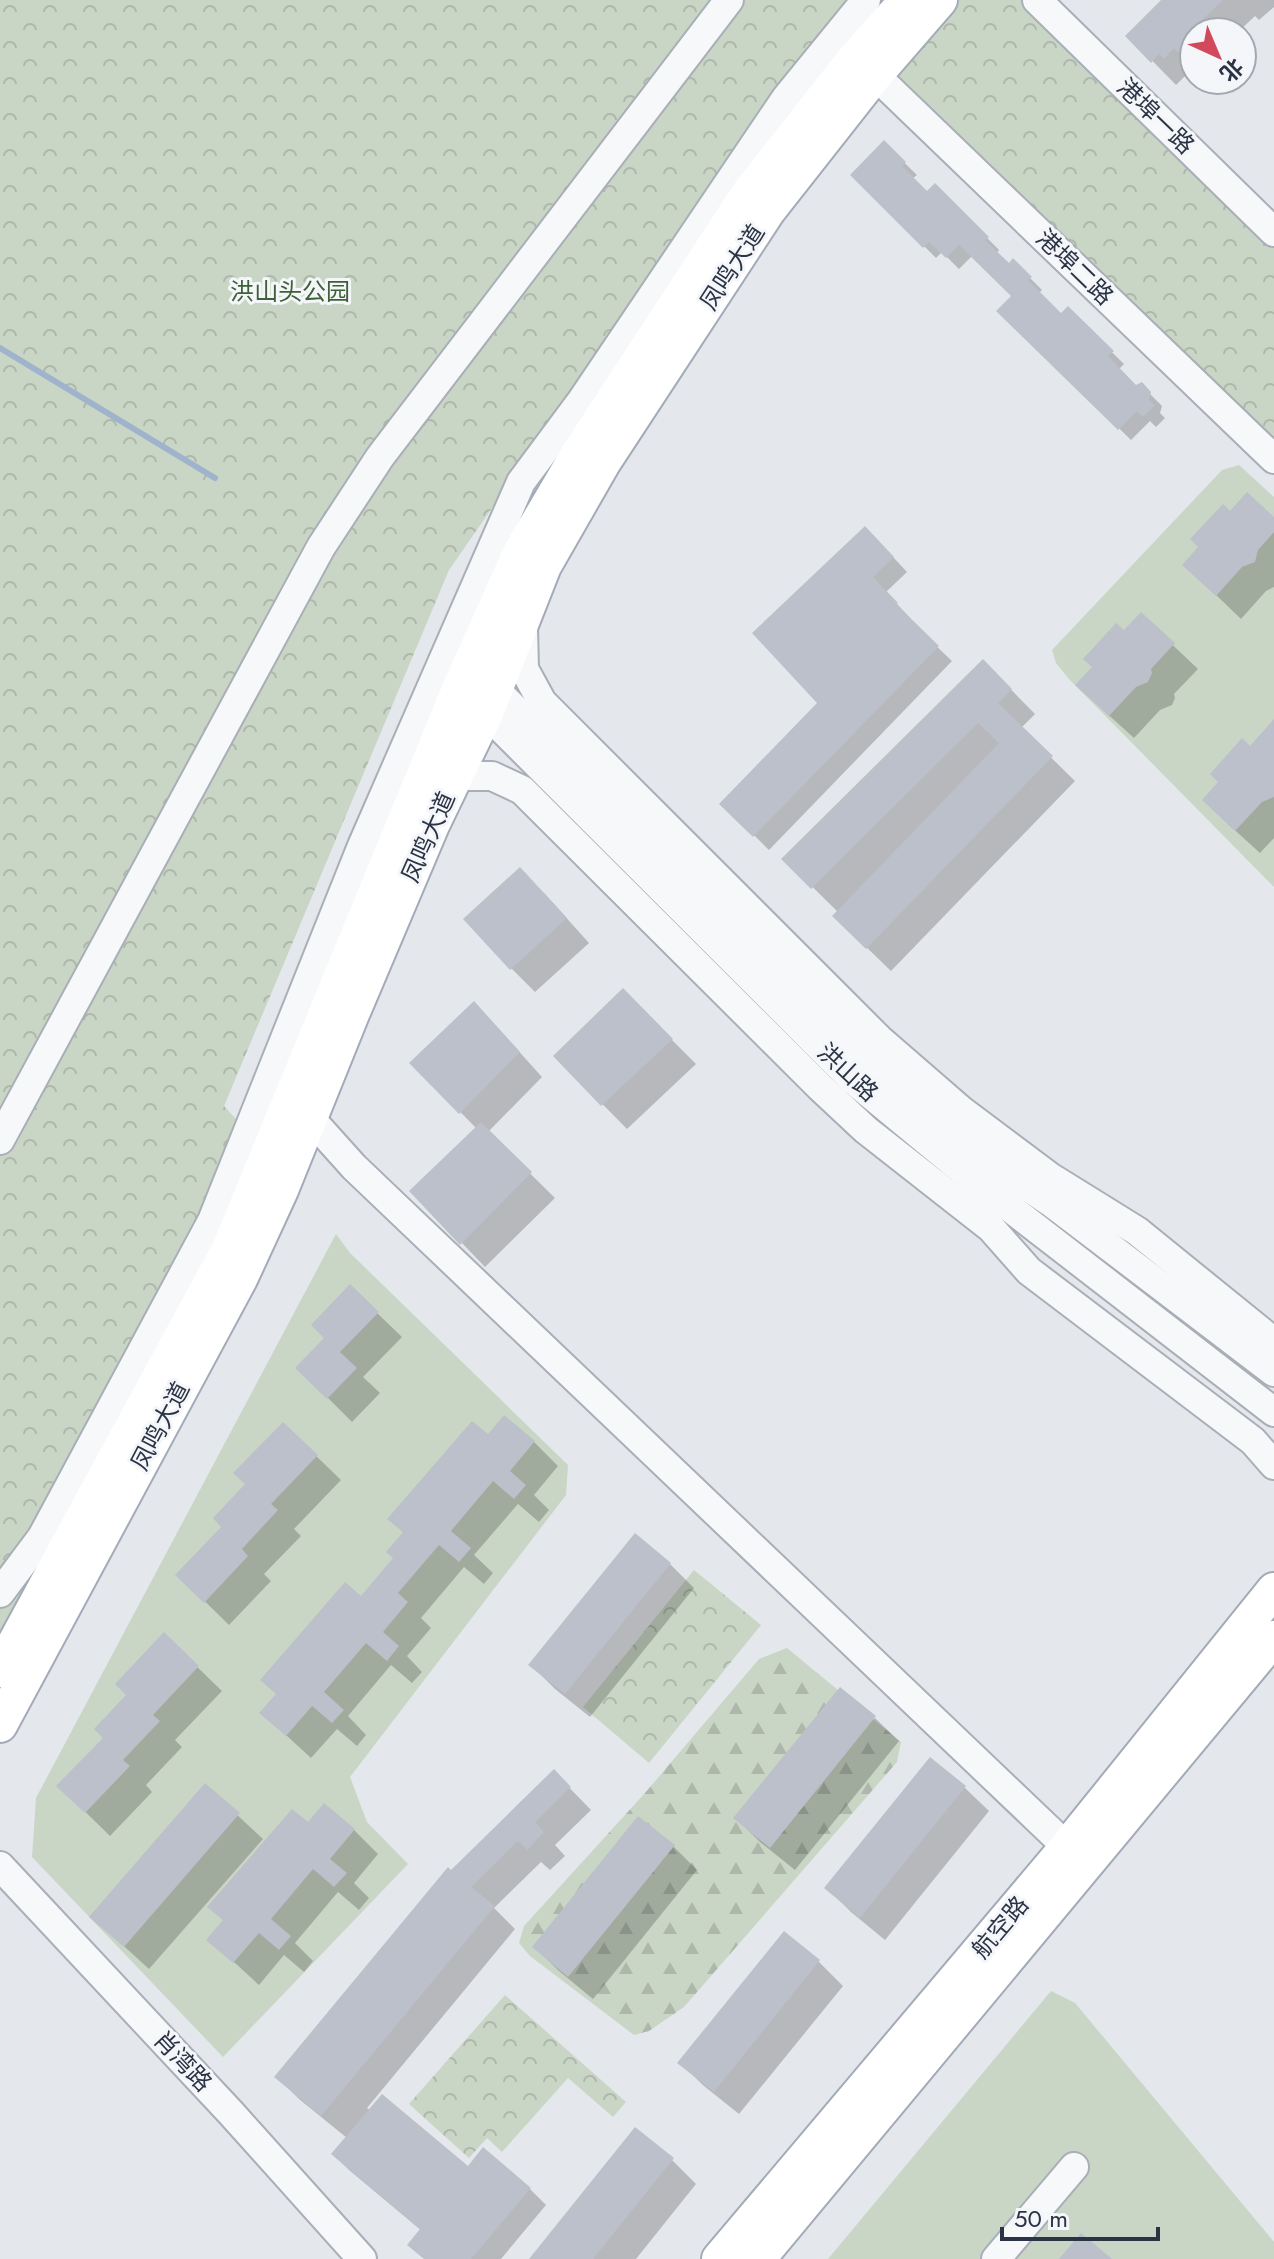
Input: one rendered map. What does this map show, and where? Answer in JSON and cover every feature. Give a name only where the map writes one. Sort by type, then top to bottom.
[{"type":"main road","name":"凤鸣大道","points":[[0,1670],[229,1249],[465,676],[521,551],[580,451],[748,194],[855,58],[907,0]]},
{"type":"main road","name":"凤鸣大道","points":[[0,1725],[240,1279],[281,1190],[432,825],[490,700],[544,566],[603,463],[768,211],[875,75],[940,0]]},
{"type":"main road","name":"航空路","points":[[719,2259],[1067,1847],[1274,1590]]},
{"type":"main road","name":"航空路","points":[[758,2259],[1274,1638]]},
{"type":"street","points":[[0,1140],[321,547],[380,457],[729,0]]},
{"type":"street","points":[[0,1593],[42,1537],[212,1221],[362,846],[521,482],[582,400],[786,98],[866,0]]},
{"type":"street","name":"港埠一路","points":[[1037,0],[1274,232]]},
{"type":"street","name":"港埠二路","points":[[875,75],[1274,459]]},
{"type":"street","points":[[523,619],[524,669],[542,702],[879,1039],[962,1111],[1050,1177],[1137,1231],[1274,1342]]},
{"type":"street","name":"洪山路","points":[[465,676],[865,1062],[986,1159],[1052,1203],[1274,1372]]},
{"type":"street","name":"洪山路","points":[[490,700],[853,1080],[974,1180],[1274,1412]]},
{"type":"street","points":[[456,776],[492,776],[522,790],[866,1130],[991,1228],[1029,1271],[1253,1441],[1274,1465]]},
{"type":"street","points":[[310,1118],[354,1167],[1067,1847]]},
{"type":"street","name":"肖湾路","points":[[0,1866],[223,2103],[362,2259]]},
{"type":"street","points":[[996,2259],[1074,2167]]},
{"type":"green space","name":"洪山头公园","points":[[0,0],[917,0],[652,277],[449,570],[224,1106],[267,1153],[0,1744]]},
{"type":"green space","points":[[940,0],[1037,0],[1274,232],[1274,459],[875,75]]},
{"type":"green space","points":[[1239,465],[1274,497],[1274,887],[1068,678],[1056,663],[1052,650],[1222,470]]},
{"type":"green space","points":[[336,1234],[350,1253],[568,1465],[566,1495],[350,1777],[367,1822],[408,1864],[223,2057],[32,1857],[36,1798]]},
{"type":"green space","points":[[694,1570],[761,1625],[649,1763],[583,1707]]},
{"type":"green space","points":[[787,1648],[901,1742],[897,1762],[684,2007],[649,2031],[634,2035],[530,1956],[519,1943],[524,1926],[645,1793],[759,1659]]},
{"type":"green space","points":[[1051,1991],[1075,2003],[1274,2242],[1274,2259],[828,2259]]},
{"type":"green space","points":[[505,1995],[626,2102],[613,2117],[568,2078],[502,2152],[487,2138],[469,2158],[409,2104]]},
{"type":"building","points":[[1161,0],[1223,0],[1206,16],[1178,16],[1178,52],[1174,48],[1164,59],[1159,54],[1151,63],[1125,36]]},
{"type":"building","points":[[884,140],[906,162],[902,166],[927,191],[935,183],[989,237],[985,240],[1009,263],[1013,258],[1032,277],[1028,280],[1061,313],[1068,306],[1114,351],[1108,356],[1136,385],[1142,382],[1151,392],[1149,400],[1155,405],[1143,417],[1137,411],[1118,430],[996,311],[1011,296],[959,245],[946,258],[929,242],[923,248],[850,175]]},
{"type":"building","points":[[1247,492],[1274,517],[1274,532],[1258,550],[1255,562],[1242,567],[1216,596],[1182,565],[1198,547],[1190,539],[1223,504],[1230,511]]},
{"type":"building","points":[[865,526],[894,557],[873,577],[939,646],[753,837],[719,804],[817,703],[752,633]]},
{"type":"building","points":[[1141,612],[1175,643],[1151,669],[1148,682],[1136,687],[1109,716],[1075,685],[1092,667],[1083,659],[1116,623],[1124,630]]},
{"type":"building","points":[[983,659],[1012,689],[998,703],[1053,756],[866,949],[832,916],[999,743],[978,723],[811,889],[781,859]]},
{"type":"building","points":[[1274,719],[1274,797],[1262,802],[1235,831],[1202,800],[1218,782],[1210,774],[1242,738],[1250,746]]},
{"type":"building","points":[[520,867],[567,918],[510,970],[463,919]]},
{"type":"building","points":[[623,988],[673,1039],[601,1106],[553,1056]]},
{"type":"building","points":[[474,1001],[520,1052],[459,1114],[409,1063]]},
{"type":"building","points":[[481,1122],[532,1172],[460,1245],[409,1191]]},
{"type":"building","points":[[350,1284],[379,1312],[340,1352],[357,1368],[327,1399],[295,1368],[324,1338],[311,1325]]},
{"type":"building","points":[[504,1415],[535,1441],[510,1471],[526,1485],[514,1499],[493,1481],[451,1531],[471,1548],[459,1562],[439,1545],[398,1593],[408,1602],[383,1632],[399,1646],[387,1661],[366,1643],[324,1692],[344,1710],[332,1723],[312,1706],[286,1736],[259,1713],[276,1694],[260,1680],[345,1582],[361,1596],[393,1558],[386,1552],[403,1532],[387,1519],[472,1421],[488,1434]]},
{"type":"building","points":[[283,1422],[318,1455],[271,1504],[278,1510],[242,1549],[248,1556],[204,1603],[175,1575],[221,1527],[213,1518],[245,1484],[233,1473]]},
{"type":"building","points":[[635,1533],[671,1563],[565,1694],[528,1665]]},
{"type":"building","points":[[164,1632],[199,1666],[153,1715],[160,1721],[123,1760],[130,1766],[85,1813],[56,1786],[103,1738],[94,1729],[126,1695],[115,1684]]},
{"type":"building","points":[[840,1687],[876,1716],[770,1848],[733,1818]]},
{"type":"building","points":[[930,1757],[966,1786],[860,1918],[824,1888]]},
{"type":"building","points":[[554,1769],[571,1787],[535,1822],[544,1832],[527,1850],[518,1841],[471,1887],[495,1906],[321,2116],[274,2077],[448,1867],[451,1870]]},
{"type":"building","points":[[205,1783],[240,1813],[124,1947],[89,1917]]},
{"type":"building","points":[[324,1803],[355,1829],[330,1859],[347,1873],[334,1887],[313,1869],[271,1919],[291,1936],[279,1950],[259,1933],[233,1963],[206,1940],[223,1920],[207,1907],[292,1809],[308,1822]]},
{"type":"building","points":[[638,1816],[675,1845],[568,1977],[532,1947]]},
{"type":"building","points":[[784,1931],[820,1960],[714,2092],[677,2063]]},
{"type":"building","points":[[382,2094],[468,2166],[483,2147],[531,2188],[471,2259],[424,2259],[407,2245],[420,2229],[331,2154]]},
{"type":"building","points":[[635,2127],[674,2158],[593,2259],[529,2259]]},
{"type":"building","points":[[1081,2233],[1112,2259],[1059,2259]]},
{"type":"waterway","points":[[0,348],[215,478]]}]
